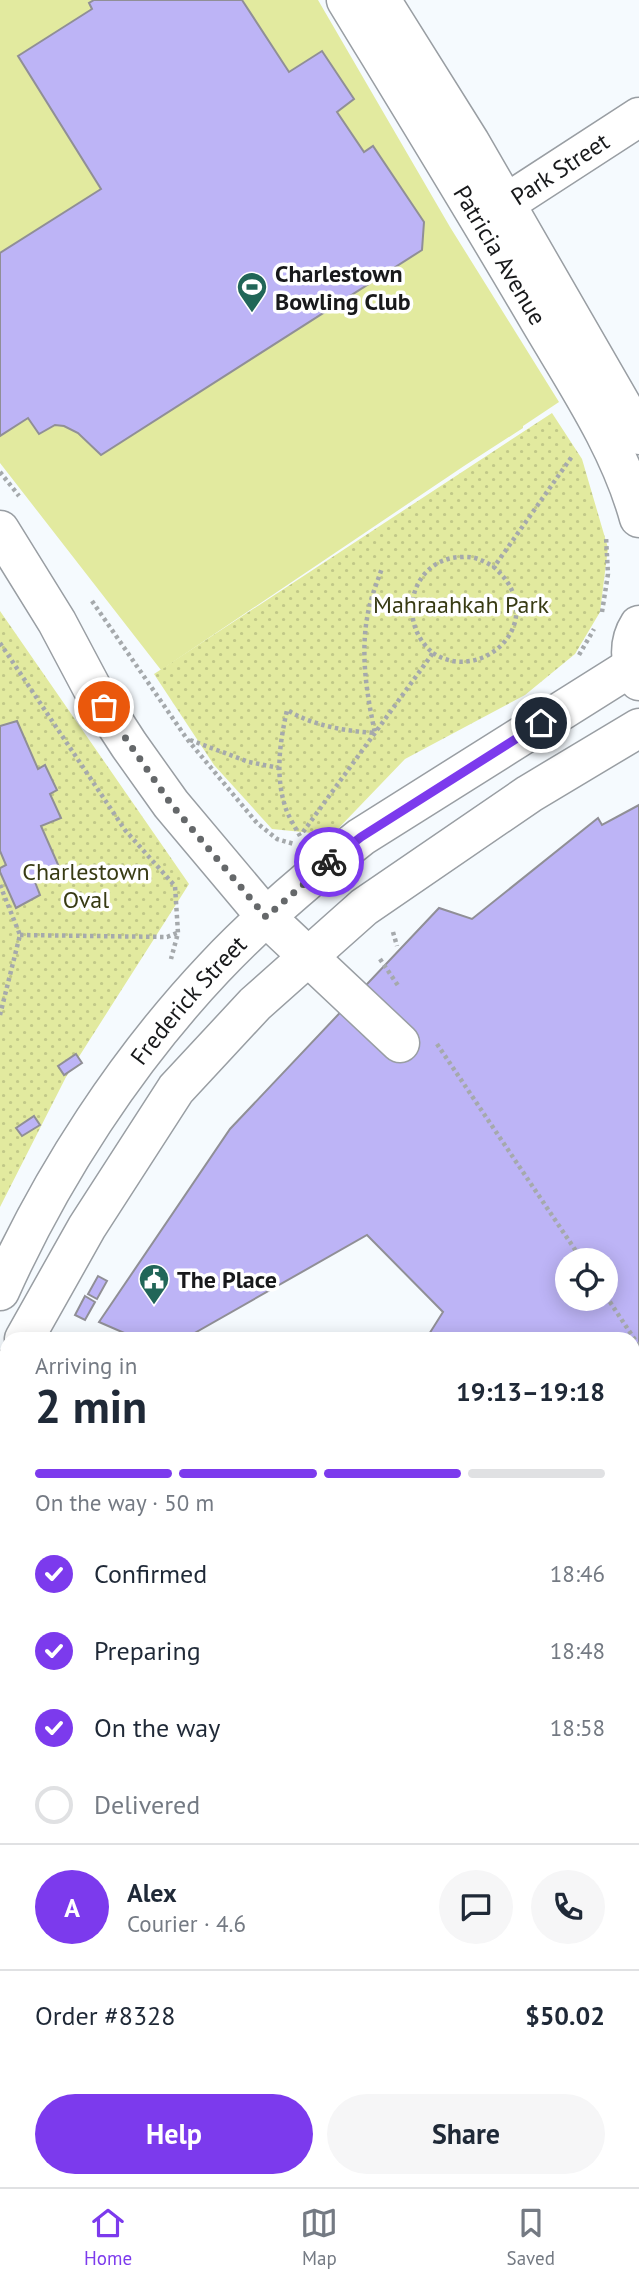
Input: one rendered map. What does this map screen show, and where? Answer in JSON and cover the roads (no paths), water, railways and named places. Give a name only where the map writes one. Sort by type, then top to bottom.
[{"type":"street","name":"Patricia Avenue","points":[[346,0],[493,211],[639,435]]},
{"type":"street","name":"Patricia Avenue","points":[[381,0],[493,211],[625,478],[622,523]]},
{"type":"street","name":"Park Street","points":[[493,211],[639,117]]},
{"type":"street","points":[[12,517],[57,622],[92,688],[171,804],[266,917],[307,956],[417,1042]]},
{"type":"street","points":[[0,564],[57,622]]},
{"type":"street","points":[[635,674],[633,635],[639,625]]},
{"type":"street","name":"Frederick Street","points":[[0,1291],[18,1251],[68,1163],[108,1101],[160,1029],[215,967],[266,917],[361,837],[635,674]]},
{"type":"street","name":"Frederick Street","points":[[28,1332],[87,1227],[176,1089],[255,1004],[364,907],[529,794],[639,728]]},
{"type":"place","name":"Charlestown Bowling Club","points":[[252,314]]},
{"type":"place","name":"The Place","points":[[154,1306]]},
{"type":"park label","name":"Mahraahkah Park","points":[[461,604]]},
{"type":"park label","name":"Charlestown Oval","points":[[86,885]]}]
